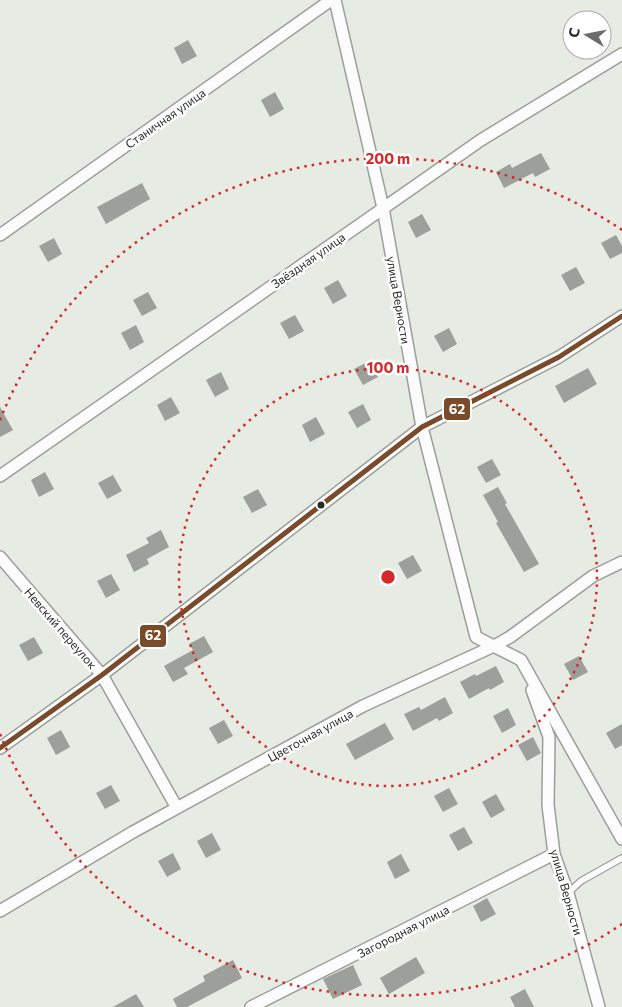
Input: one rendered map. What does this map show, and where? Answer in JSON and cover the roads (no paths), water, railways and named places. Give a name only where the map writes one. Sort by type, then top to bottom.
[{"type":"street","name":"Станичная улица","points":[[0,235],[331,0]]},
{"type":"street","name":"улица Верности","points":[[335,0],[383,208],[422,427],[476,637],[521,660],[549,737],[548,805],[554,854],[568,893],[599,1007]]},
{"type":"street","name":"Звёздная улица","points":[[0,476],[481,140],[622,54]]},
{"type":"street","points":[[0,748],[102,675],[422,427],[559,357],[622,316]]},
{"type":"street","name":"Невский переулок","points":[[0,557],[102,675],[177,808]]},
{"type":"street","name":"Цветочная улица","points":[[0,911],[133,832],[362,706],[494,646],[510,637],[593,576],[622,562]]},
{"type":"street","points":[[521,660],[622,839]]},
{"type":"street","name":"Загородная улица","points":[[251,1007],[554,854]]},
{"type":"lane","points":[[568,893],[581,881],[622,858]]}]
